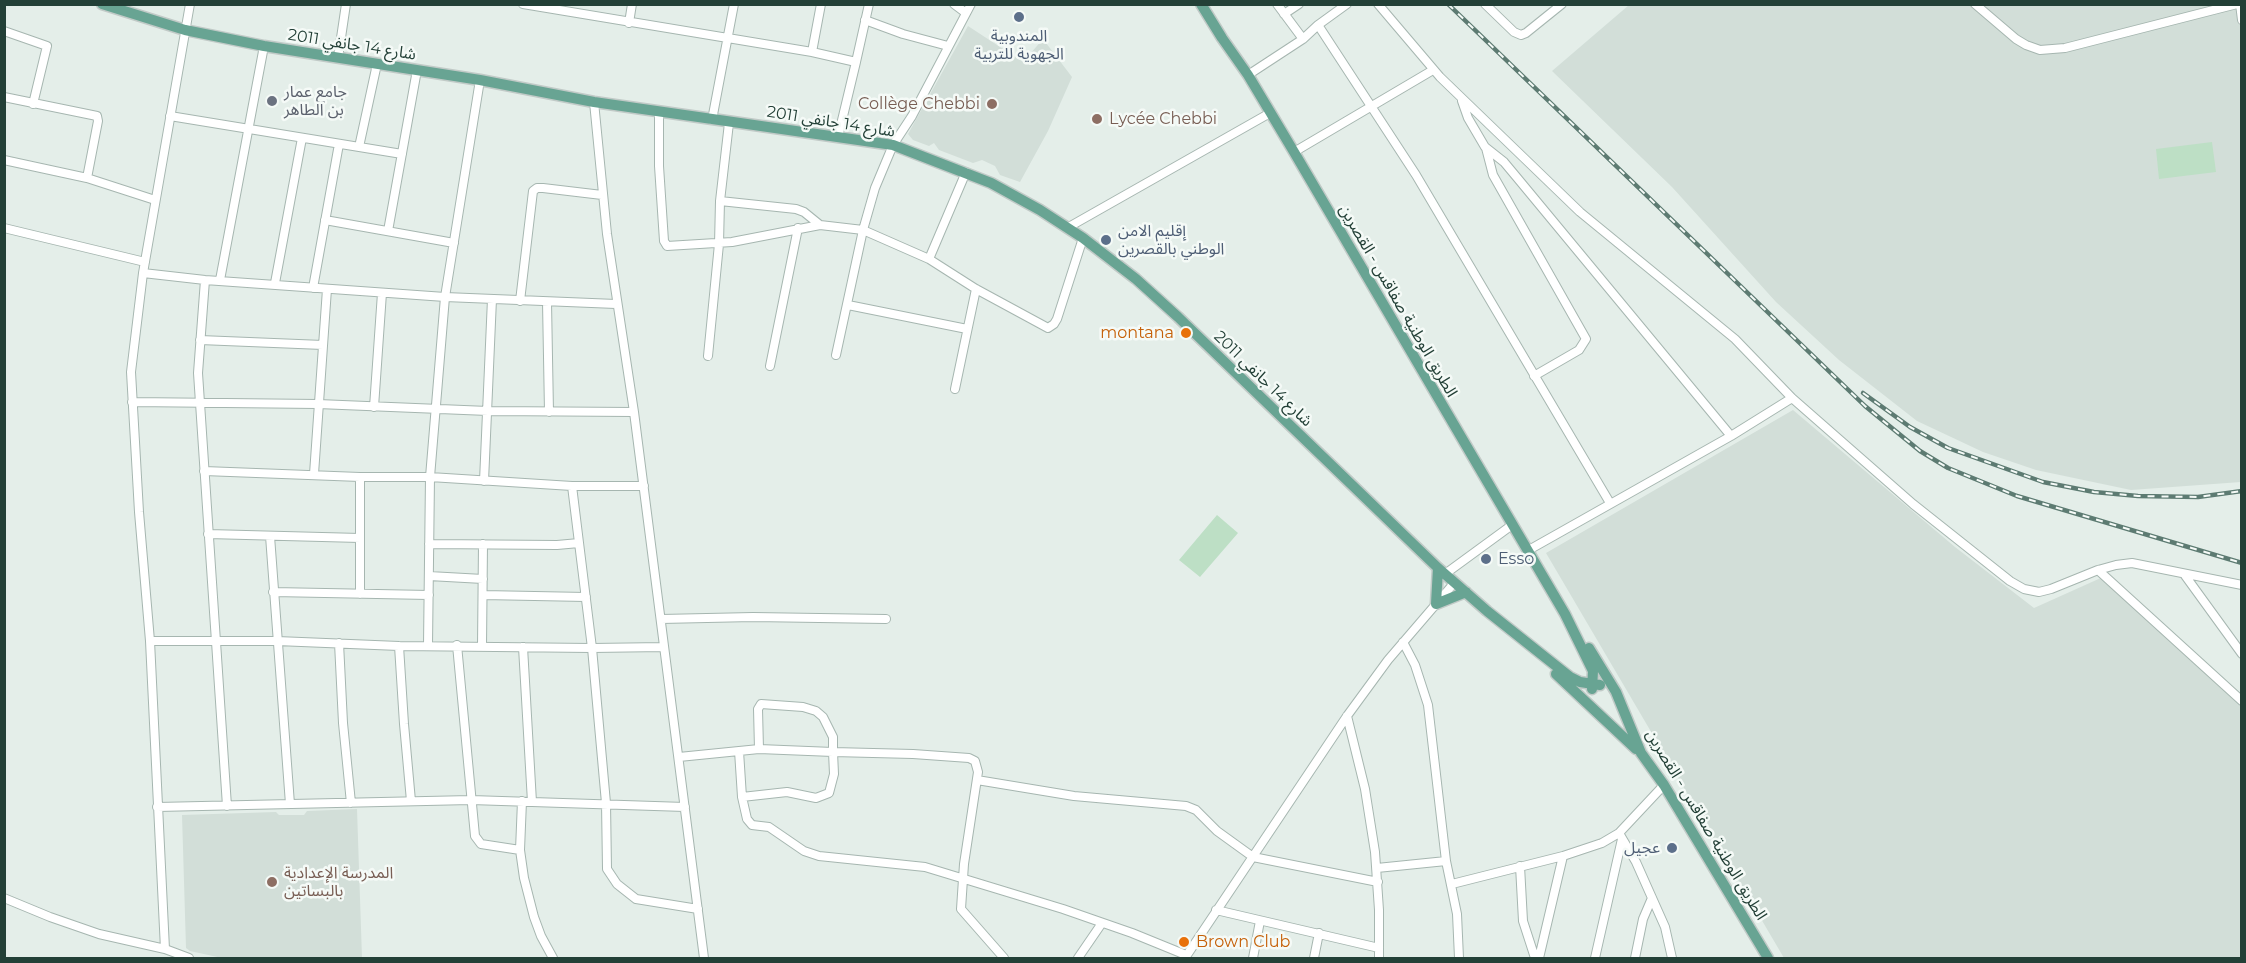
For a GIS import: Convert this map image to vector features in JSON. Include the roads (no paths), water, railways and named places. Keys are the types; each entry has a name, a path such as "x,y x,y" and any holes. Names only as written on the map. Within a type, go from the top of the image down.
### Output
{"main road":[{"name":"شارع 14 جانفي 2011","path":"102,4 185,30 264,46 480,80 594,102 893,145 966,172 1014,196 1083,238 1136,279 1442,571 1570,677 1595,687"},
{"name":"الطريق الوطنية صفاقس - القصرين","path":"1201,4 1248,75 1294,152 1565,614 1593,672 1595,687"},
{"path":"1436,604 1442,571"},
{"path":"1436,604 1466,592"},
{"name":"الطريق الوطنية صفاقس - القصرين","path":"1565,614 1577,628 1616,692 1641,753 1664,785 1768,958"},
{"name":"شارع 14 جانفي 2011","path":"1531,647 1559,677 1641,753"},
{"path":"1609,686 1616,692 1616,704 1610,711 1601,712 1594,708 1590,700 1595,687 1609,686"}],"street":[{"path":"165,950 150,642 131,372 143,273 190,4"},
{"path":"338,58 346,4"},
{"path":"523,4 812,52 856,62"},
{"path":"629,23 632,4"},
{"path":"712,120 734,4"},
{"path":"812,52 821,4"},
{"path":"838,137 869,4"},
{"path":"954,4 966,13"},
{"path":"836,355 863,230 875,188 893,145 912,116 971,4"},
{"path":"1277,4 1303,39"},
{"path":"1284,14 1299,4"},
{"path":"1248,75 1303,39 1347,4"},
{"path":"1378,4 1433,70 1580,212 1735,339 1792,398 1948,534 2024,589 2039,592 2098,570 2132,563 2241,585"},
{"path":"1485,4 1514,32 1521,35 1562,4"},
{"path":"1975,4 2021,42 2040,50 2065,48 2239,4 2241,20"},
{"path":"865,20 903,34 948,46"},
{"path":"1318,25 1422,185 1610,503"},
{"path":"4,31 47,46 33,104"},
{"path":"220,280 264,46"},
{"path":"359,147 377,64"},
{"path":"388,231 417,70"},
{"path":"1294,152 1433,70"},
{"path":"428,645 430,477 445,297 480,80"},
{"path":"4,98 97,116 87,178"},
{"path":"1461,98 1468,118 1485,147 1493,175 1586,339 1580,350 1534,376"},
{"path":"594,102 602,195 616,304 644,486 704,958"},
{"path":"659,112 659,165 665,244 671,246 719,244 820,225 863,230 929,259 976,289 1046,327 1052,326 1057,319 1083,238"},
{"path":"1067,228 1270,113"},
{"path":"170,116 402,154"},
{"path":"708,356 719,244 720,201 729,123"},
{"path":"275,283 302,138"},
{"path":"313,288 339,144"},
{"path":"1485,147 1511,171 1731,436"},
{"path":"4,160 87,178 155,200"},
{"path":"929,259 966,172"},
{"path":"520,301 533,191 543,188 602,195"},
{"path":"720,201 796,209 810,216 820,225"},
{"path":"325,220 454,243"},
{"path":"4,228 145,262"},
{"path":"770,366 798,228"},
{"path":"143,273 205,280 275,283 313,288 445,297 616,304"},
{"path":"205,280 198,366 208,534 218,641 227,806"},
{"path":"314,474 327,289"},
{"path":"955,389 976,289"},
{"path":"374,407 382,292"},
{"path":"484,481 489,411 492,299"},
{"path":"547,302 549,412"},
{"path":"848,305 967,329"},
{"path":"200,340 322,345"},
{"path":"1527,551 1731,436 1792,398"},
{"path":"132,402 318,405 436,410 634,412"},
{"path":"204,471 360,477 430,477 572,486 644,486"},
{"path":"360,477 360,594"},
{"path":"572,486 592,648 606,803 608,869 617,884 636,899 698,909"},
{"path":"1442,571 1512,525"},
{"path":"208,534 360,538"},
{"path":"270,536 290,804"},
{"path":"429,544 579,543"},
{"path":"482,646 483,544"},
{"path":"2098,570 2241,701"},
{"path":"2184,574 2241,654"},
{"path":"429,576 483,579"},
{"path":"739,751 742,797 747,819 752,825 769,827 804,851 819,856 925,867 1102,923 1185,957 1347,716 1403,642 1455,582"},
{"path":"273,592 429,595"},
{"path":"483,595 586,597"},
{"path":"661,619 753,617 886,619"},
{"path":"150,642 277,641 399,646 592,648 664,646"},
{"path":"1403,642 1415,665 1428,705 1446,861 1457,914 1459,958"},
{"path":"339,643 343,723 351,803"},
{"path":"458,645 475,836 481,844 520,850"},
{"path":"399,646 411,801"},
{"path":"523,646 532,802"},
{"path":"742,797 787,792 816,798 829,793 834,774 833,737 823,717 816,711 803,707 761,704 758,709 759,749"},
{"path":"1347,716 1365,789 1377,868 1379,958"},
{"path":"679,757 759,749 969,758 977,765 963,880 962,911 1004,958"},
{"path":"976,780 1074,796 1186,806 1196,810 1217,831 1253,857 1378,882"},
{"path":"1595,958 1621,836 1664,785"},
{"path":"157,807 471,800 685,807"},
{"path":"522,801 520,850 524,878 541,936 554,958"},
{"path":"1452,884 1563,856 1621,836"},
{"path":"1621,836 1636,862 1665,927 1672,958"},
{"path":"1537,958 1563,856"},
{"path":"1377,868 1446,861"},
{"path":"1520,866 1523,921 1537,958"},
{"path":"4,898 99,934 189,958"},
{"path":"1635,958 1643,919 1652,898"},
{"path":"1216,910 1378,948"},
{"path":"1253,958 1260,921"},
{"path":"1078,958 1102,923"},
{"path":"1314,958 1319,933"}],"railway":[{"path":"1448,4 1865,406 1920,451 1948,468 2017,496 2242,563"},
{"path":"1863,393 1910,427 1948,448 2043,482 2094,492 2138,496 2198,497 2242,491"}],"place":[{"name":"المندوبية الجهوية للتربية","path":"1019,17"},
{"name":"جامع عمار بن الطاهر","path":"272,101"},
{"name":"Collège Chebbi","path":"992,104"},
{"name":"Lycée Chebbi","path":"1097,119"},
{"name":"إقليم الامن الوطني بالقصرين","path":"1106,240"},
{"name":"montana","path":"1186,333"},
{"name":"Esso","path":"1486,559"},
{"name":"عجيل","path":"1672,848"},
{"name":"المدرسة الإعدادية بالبساتين","path":"272,882"},
{"name":"Brown Club","path":"1184,942"}]}
